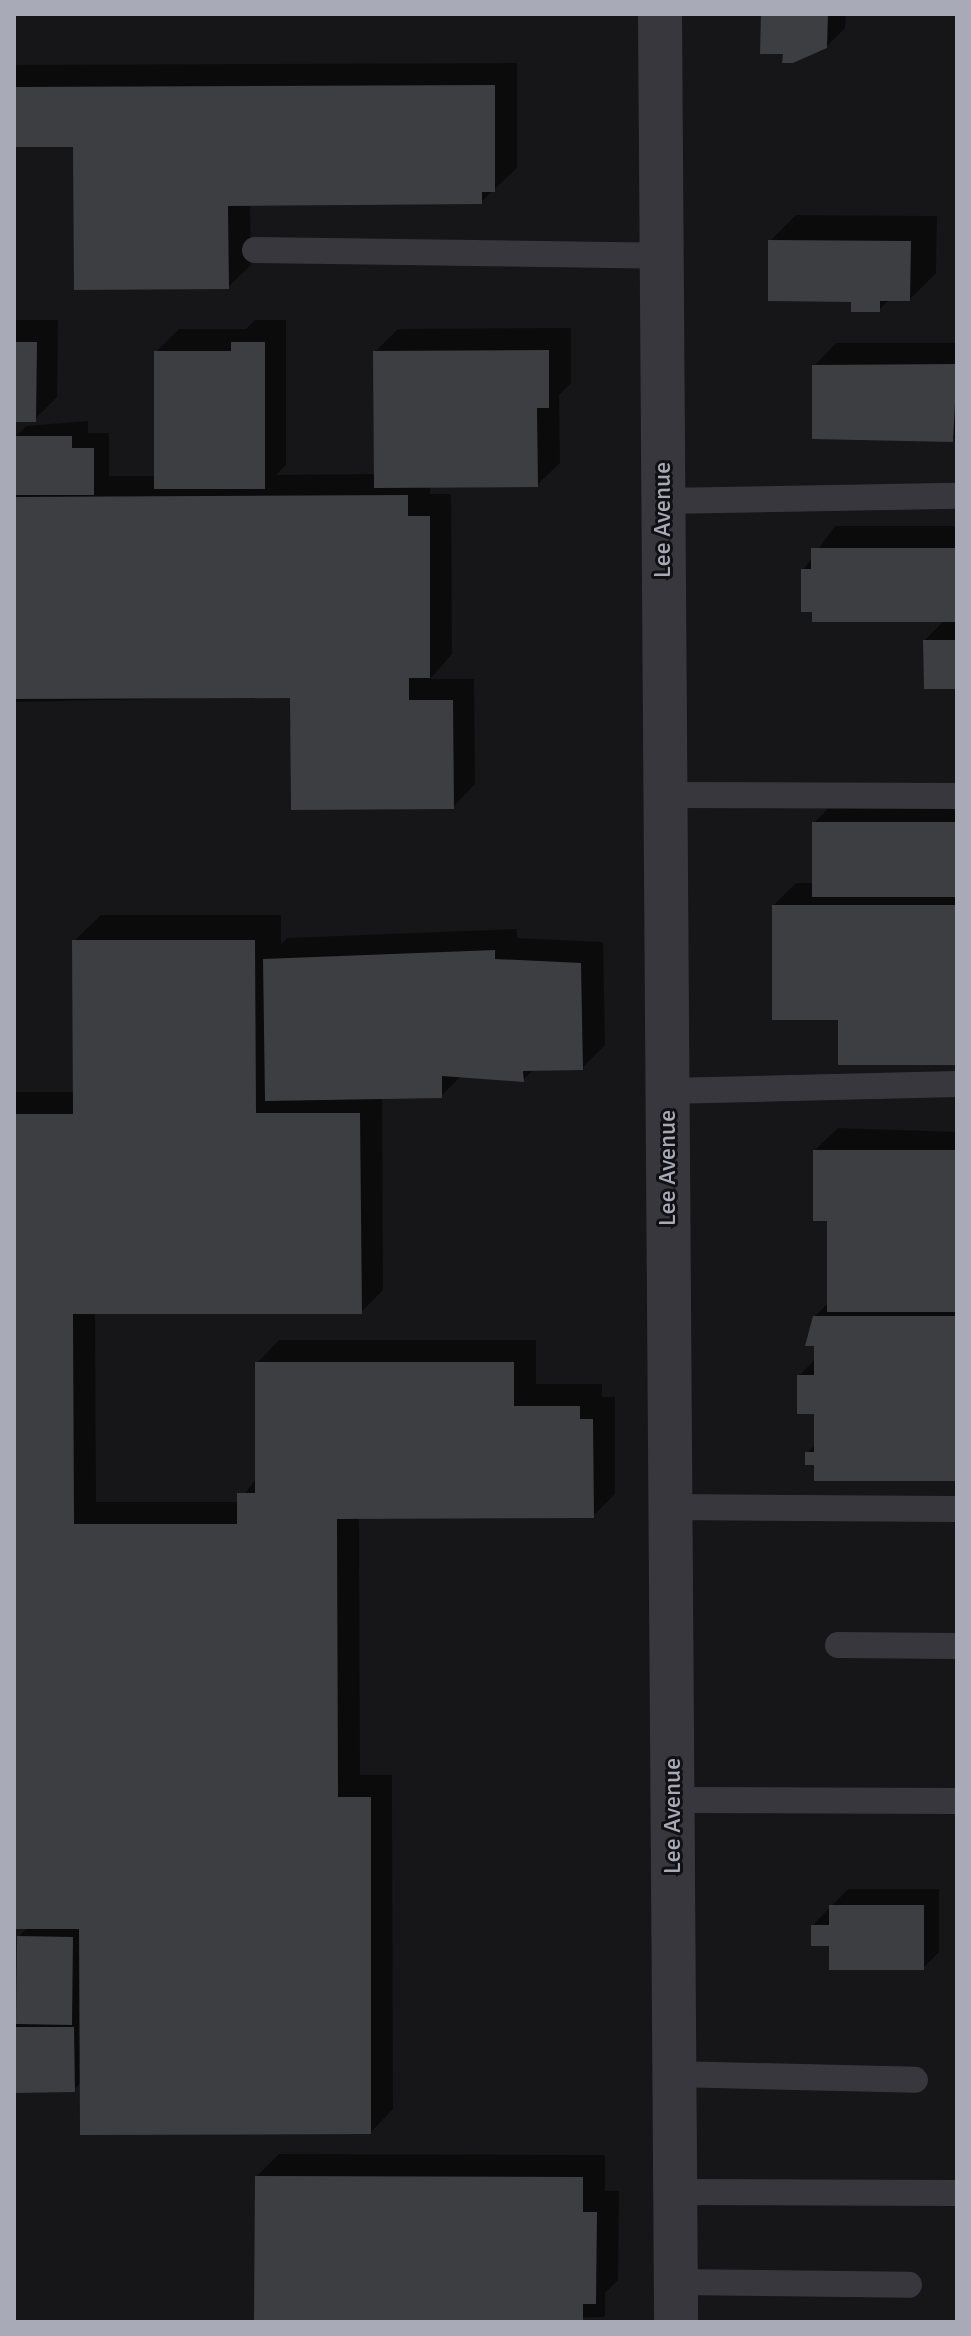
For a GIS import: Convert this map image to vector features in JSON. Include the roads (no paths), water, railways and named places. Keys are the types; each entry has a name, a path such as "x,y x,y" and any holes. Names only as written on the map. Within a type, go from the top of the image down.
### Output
{"street":[{"name":"Lee Avenue","path":"660,14 676,2302"}],"lane":[{"path":"255,250 662,256"},
{"path":"663,501 957,496"},
{"path":"665,795 957,796"},
{"path":"667,1091 957,1084"},
{"path":"671,1507 957,1509"},
{"path":"838,1645 957,1646"},
{"path":"672,1800 957,1801"},
{"path":"675,2074 915,2080"},
{"path":"675,2192 957,2193"},
{"path":"676,2302 909,2285"}]}
